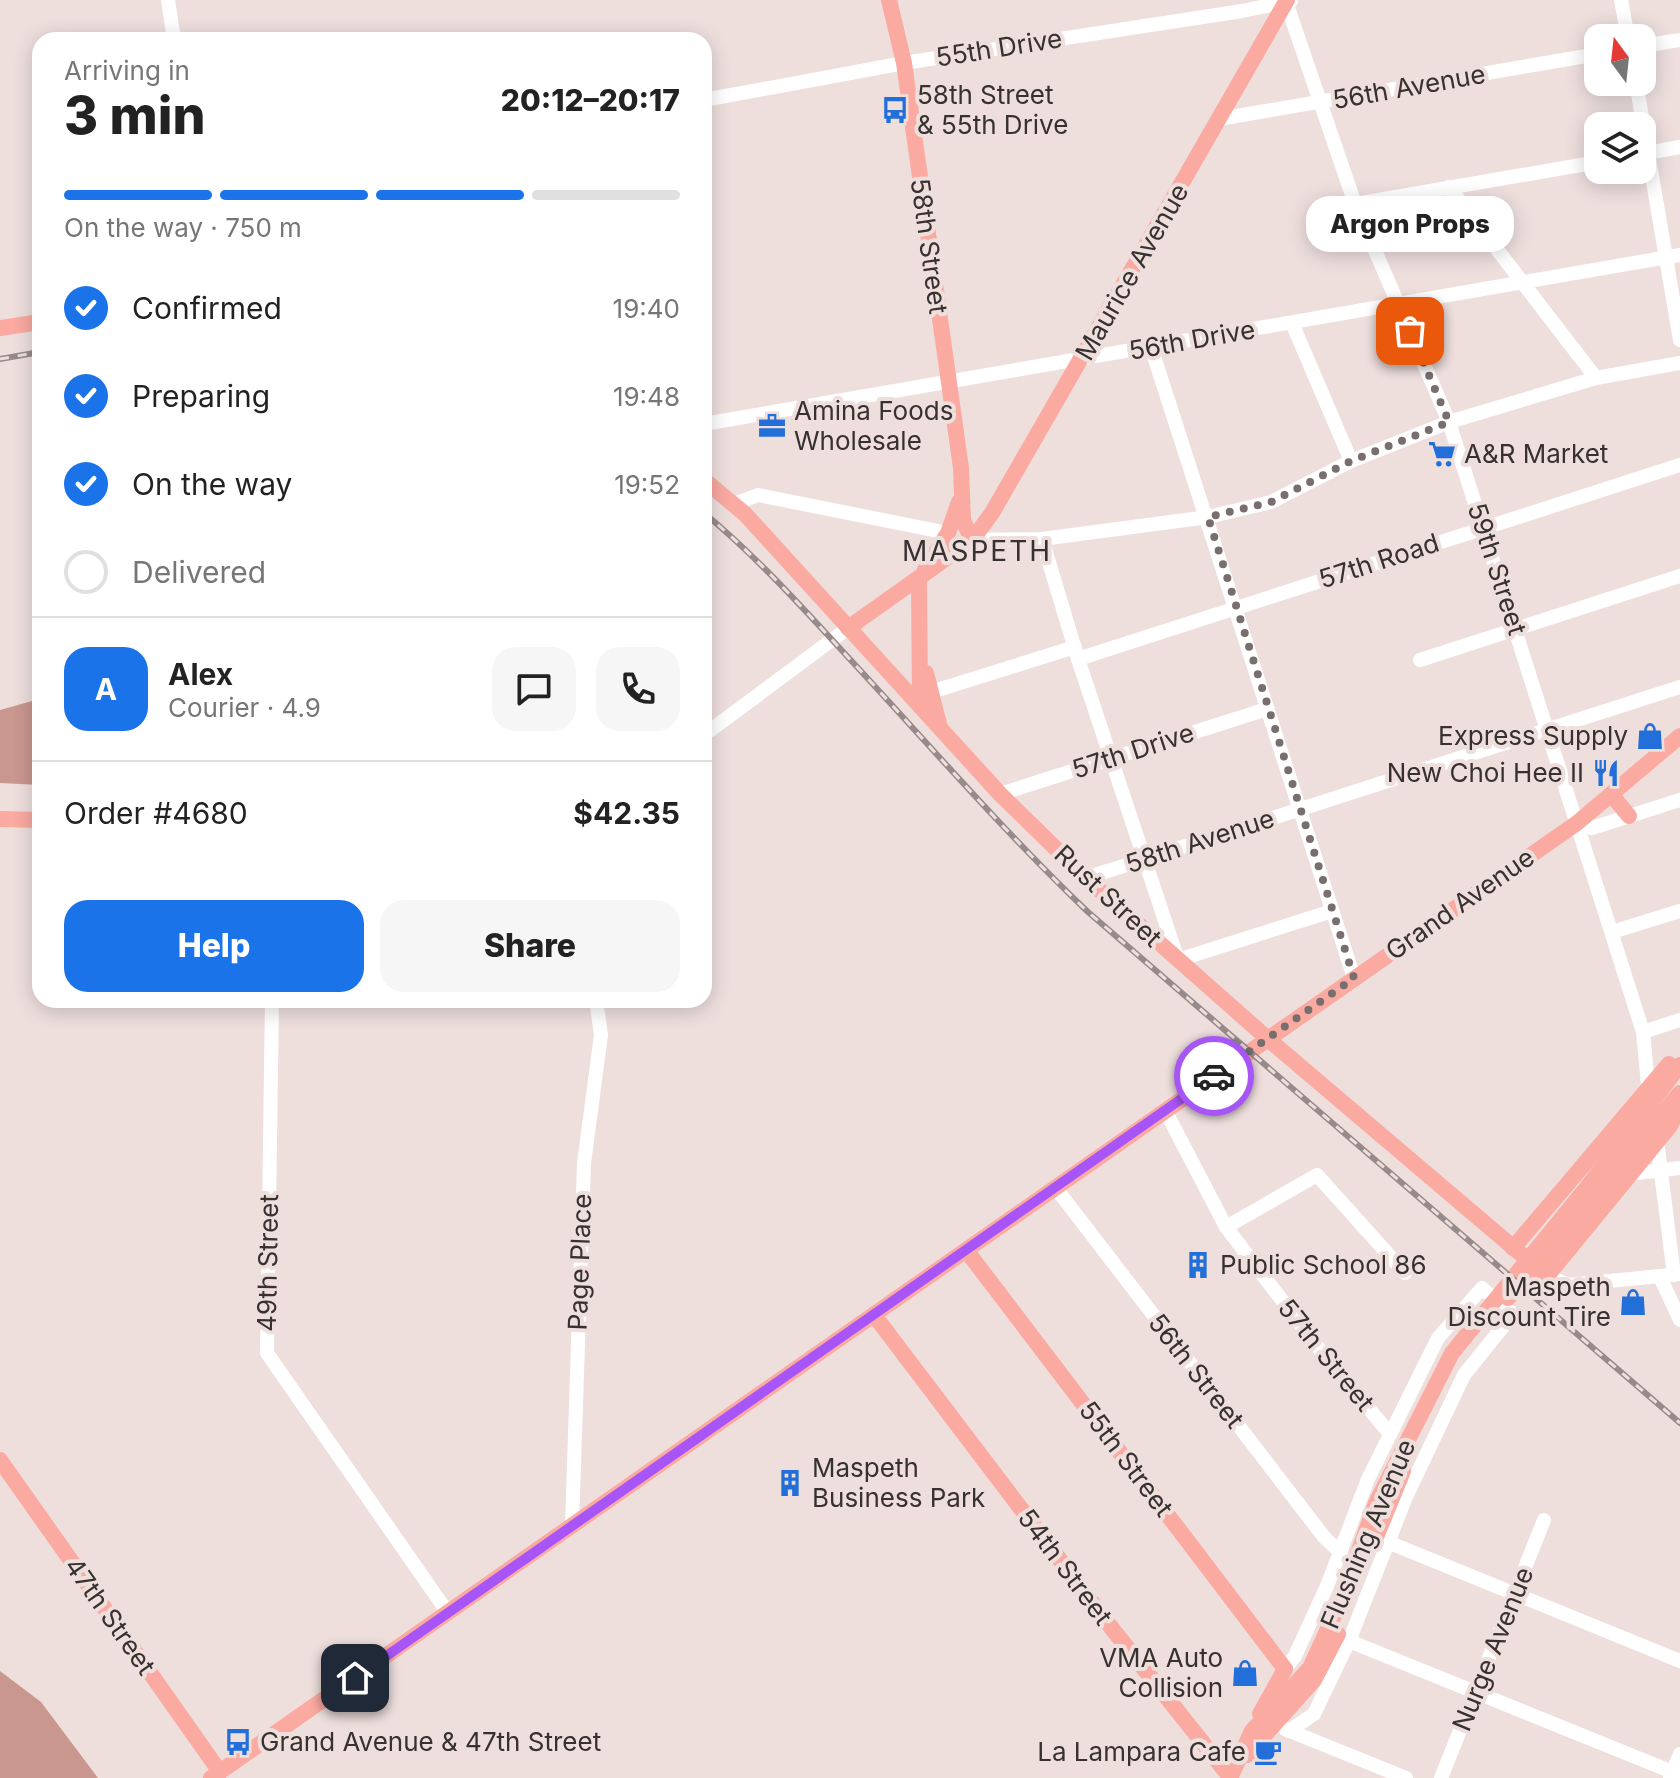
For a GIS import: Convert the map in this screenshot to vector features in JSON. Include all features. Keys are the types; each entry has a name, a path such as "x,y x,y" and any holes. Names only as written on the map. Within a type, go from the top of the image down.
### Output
{"main road":[{"name":"58th Street","path":"889,0 904,63 961,468 963,520 972,540"},
{"name":"Maurice Avenue","path":"848,628 972,540 992,513 1290,1"},
{"path":"0,328 32,323"},
{"name":"Rust Street","path":"712,486 734,504 1000,794 1086,878 1268,1039 1544,1273"},
{"name":"58th Street","path":"919,578 948,533 962,493"},
{"path":"919,578 920,706"},
{"path":"921,652 940,727"},
{"name":"Grand Avenue","path":"216,1775 1577,823 1680,736"},
{"path":"1611,794 1629,816"},
{"path":"0,819 32,820"},
{"path":"1515,1250 1665,1067 1680,1056"},
{"name":"Flushing Avenue","path":"1233,1774 1252,1731 1310,1668 1343,1596 1376,1503 1452,1353 1588,1186 1680,1065"},
{"name":"Flushing Avenue","path":"1233,1774 1281,1728 1328,1655 1396,1488 1459,1361 1680,1093"},
{"path":"1544,1273 1670,1126 1680,1105"},
{"name":"55th Street","path":"966,1250 1285,1669"},
{"name":"54th Street","path":"874,1315 1110,1626 1233,1774"},
{"name":"47th Street","path":"0,1460 216,1775"},
{"path":"1252,1731 1285,1669"}],"street":[{"path":"168,0 173,32"},
{"path":"1621,0 1625,24"},
{"name":"55th Drive","path":"712,99 904,63 1290,1"},
{"name":"59th Street","path":"1290,1 1355,204 1449,422 1484,527 1643,1032 1650,1105"},
{"path":"1656,44 1680,40"},
{"name":"56th Avenue","path":"1219,119 1584,56"},
{"path":"1656,152 1680,147"},
{"path":"1355,204 1584,164"},
{"path":"1653,184 1673,256 1680,340"},
{"path":"1449,187 1596,378"},
{"name":"56th Drive","path":"712,423 1673,256"},
{"path":"1292,323 1351,461"},
{"path":"1151,347 1354,978"},
{"path":"972,540 1042,539 1208,517 1271,502 1351,461 1449,422 1596,378 1680,363"},
{"name":"57th Road","path":"931,692 1235,608 1680,465"},
{"path":"734,504 758,495 948,533"},
{"path":"1042,539 1178,960 1332,911"},
{"path":"1420,660 1680,576"},
{"path":"712,729 848,628"},
{"name":"58th Avenue","path":"1086,878 1680,687"},
{"name":"57th Drive","path":"1000,794 1267,709"},
{"path":"1577,823 1592,828 1680,800"},
{"path":"1612,932 1680,911"},
{"name":"49th Street","path":"272,1008 267,1353 448,1613"},
{"name":"Page Place","path":"572,1525 584,1163 601,1035 597,1008"},
{"path":"1643,1032 1680,1020"},
{"name":"57th Street","path":"1165,1110 1226,1227 1320,1350 1390,1434"},
{"path":"1657,1141 1671,1275 1680,1320"},
{"path":"1629,1174 1680,1168"},
{"path":"1226,1227 1317,1175 1405,1273"},
{"name":"56th Street","path":"1055,1187 1324,1537 1341,1553"},
{"path":"1544,1273 1569,1285 1671,1275"},
{"name":"Flushing Avenue","path":"1281,1728 1314,1714 1390,1543 1403,1496 1464,1375 1513,1314 1482,1288 1438,1338 1390,1434 1305,1635 1285,1669"},
{"path":"1370,1480 1403,1496"},
{"name":"Nurge Avenue","path":"1441,1778 1544,1520"},
{"path":"1390,1543 1680,1661"},
{"path":"1349,1641 1674,1775 1680,1754"},
{"path":"1281,1728 1406,1778"}],"shaded area":[{"path":"32,701 32,785 0,783 0,710"},
{"path":"0,1671 41,1702 98,1778 0,1778"}],"railway":[{"path":"0,359 32,353"},
{"path":"712,520 778,582 995,818 1088,912 1680,1423"}],"way so far":[{"path":"1214,1076 1354,978 1208,517 1271,502 1351,461 1449,422 1410,331"}],"place":[{"name":"58th Street & 55th Drive","path":"895,110"},
{"name":"Argon Props","path":"1410,331"},
{"name":"Amina Foods Wholesale","path":"772,426"},
{"name":"A&R Market","path":"1442,454"},
{"name":"Express Supply","path":"1650,736"},
{"name":"New Choi Hee II","path":"1606,773"},
{"name":"Public School 86","path":"1198,1265"},
{"name":"Maspeth Discount Tire","path":"1633,1302"},
{"name":"Maspeth Business Park","path":"790,1483"},
{"name":"VMA Auto Collision","path":"1245,1673"},
{"name":"Grand Avenue & 47th Street","path":"238,1742"},
{"name":"La Lampara Cafe","path":"1268,1752"}],"district":[{"name":"MASPETH","path":"977,551"}],"route":[{"path":"355,1678 1214,1076"}]}
